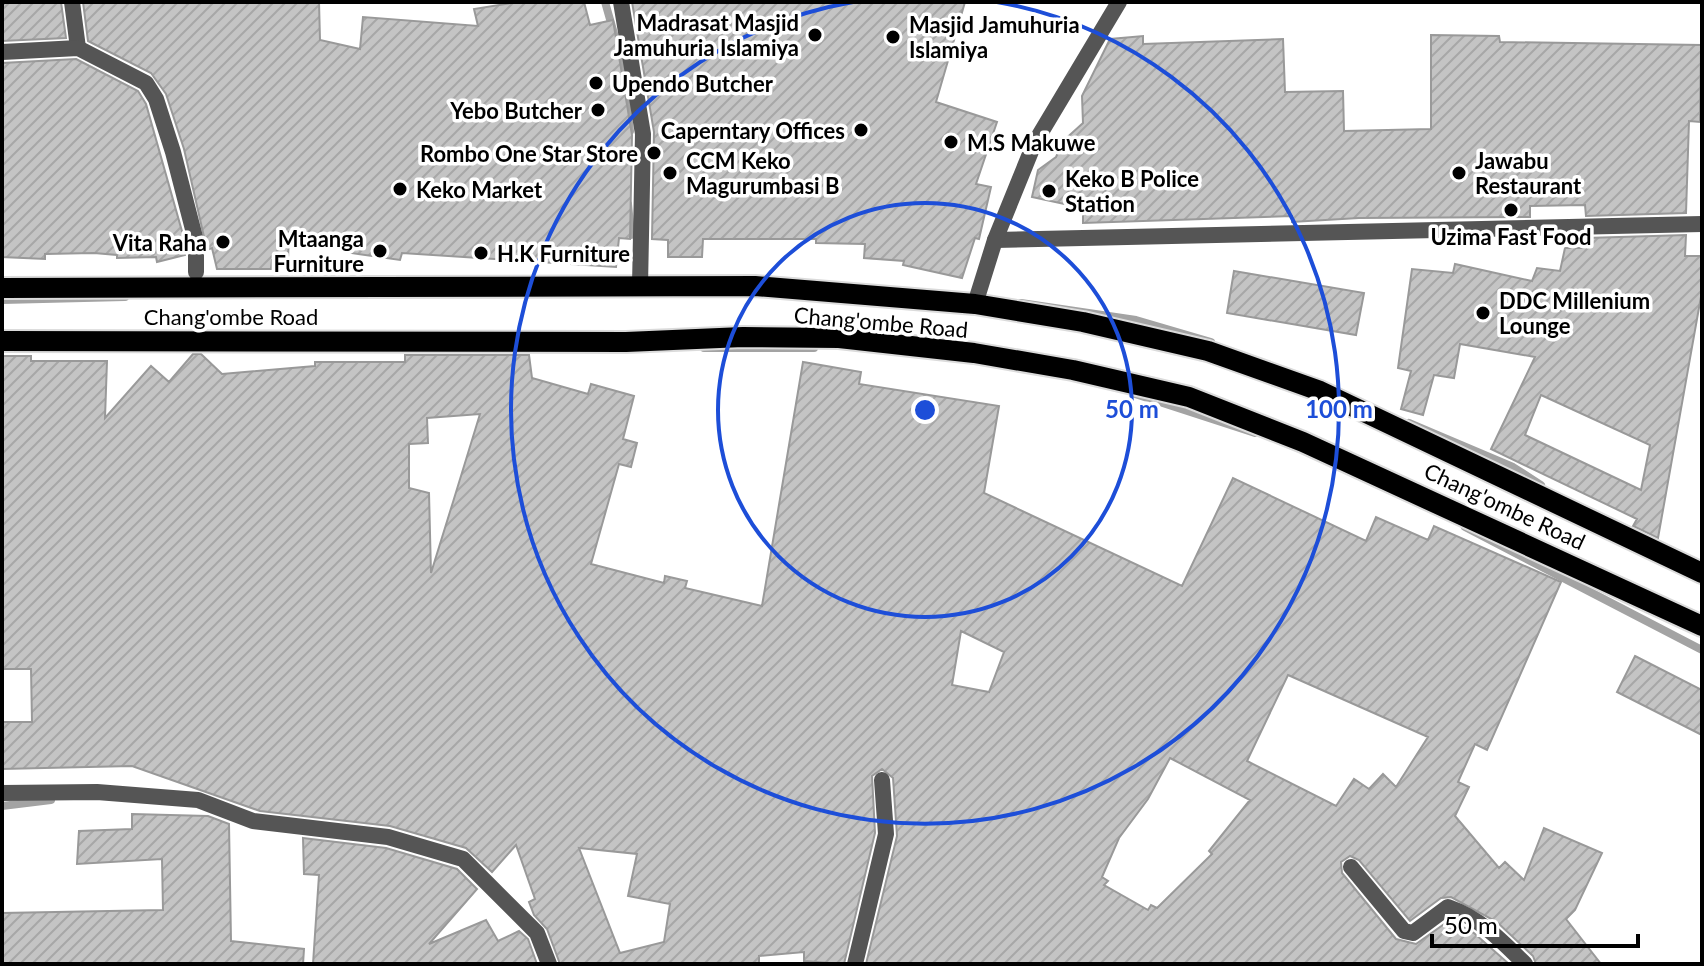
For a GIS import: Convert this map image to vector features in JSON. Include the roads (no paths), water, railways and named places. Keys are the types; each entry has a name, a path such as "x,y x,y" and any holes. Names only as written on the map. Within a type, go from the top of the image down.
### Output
{"main road":[{"name":"Chang'ombe Road","path":"2,288 799,288 975,304 1083,322 1208,351 1320,391 1702,573"},
{"name":"Chang'ombe Road","path":"2,341 626,342 743,337 839,338 1016,360 1189,397 1303,442 1452,507 1702,626"}],"street":[{"path":"72,2 78,48"},
{"path":"621,2 643,134 640,286"},
{"path":"975,304 995,240 1051,109 1119,2"},
{"path":"2,52 78,48 146,83 173,152 196,241 196,272"},
{"path":"995,240 1702,224"},
{"path":"855,964 886,834 882,780"},
{"path":"2,793 97,792 198,800 253,821 388,837 463,859 537,933 549,964"},
{"path":"1351,867 1404,931 1413,933 1448,907 1466,913 1497,936 1525,964"}],"waterway":[{"path":"605,2 621,58 630,131"},
{"path":"628,204 631,235"},
{"path":"2,300 125,297"},
{"path":"1021,303 1136,320 1211,342"},
{"path":"704,348 814,348"},
{"path":"1135,394 1255,433"},
{"path":"1409,423 1513,467 1541,485"},
{"path":"1465,527 1702,650"},
{"path":"2,806 51,800"}],"place":[{"name":"Madrasat Masjid Jamuhuria Islamiya","path":"815,35"},
{"name":"Masjid Jamuhuria Islamiya","path":"893,37"},
{"name":"Upendo Butcher","path":"596,83"},
{"name":"Yebo Butcher","path":"598,110"},
{"name":"Caperntary Offices","path":"861,130"},
{"name":"M.S Makuwe","path":"951,142"},
{"name":"Rombo One Star Store","path":"654,153"},
{"name":"CCM Keko Magurumbasi B","path":"670,173"},
{"name":"Jawabu Restaurant","path":"1459,173"},
{"name":"Keko Market","path":"400,189"},
{"name":"Keko B Police Station","path":"1049,191"},
{"name":"Uzima Fast Food","path":"1511,210"},
{"name":"Vita Raha","path":"223,242"},
{"name":"Mtaanga Furniture","path":"380,251"},
{"name":"H.K Furniture","path":"481,253"},
{"name":"DDC Millenium Lounge","path":"1483,313"}]}
